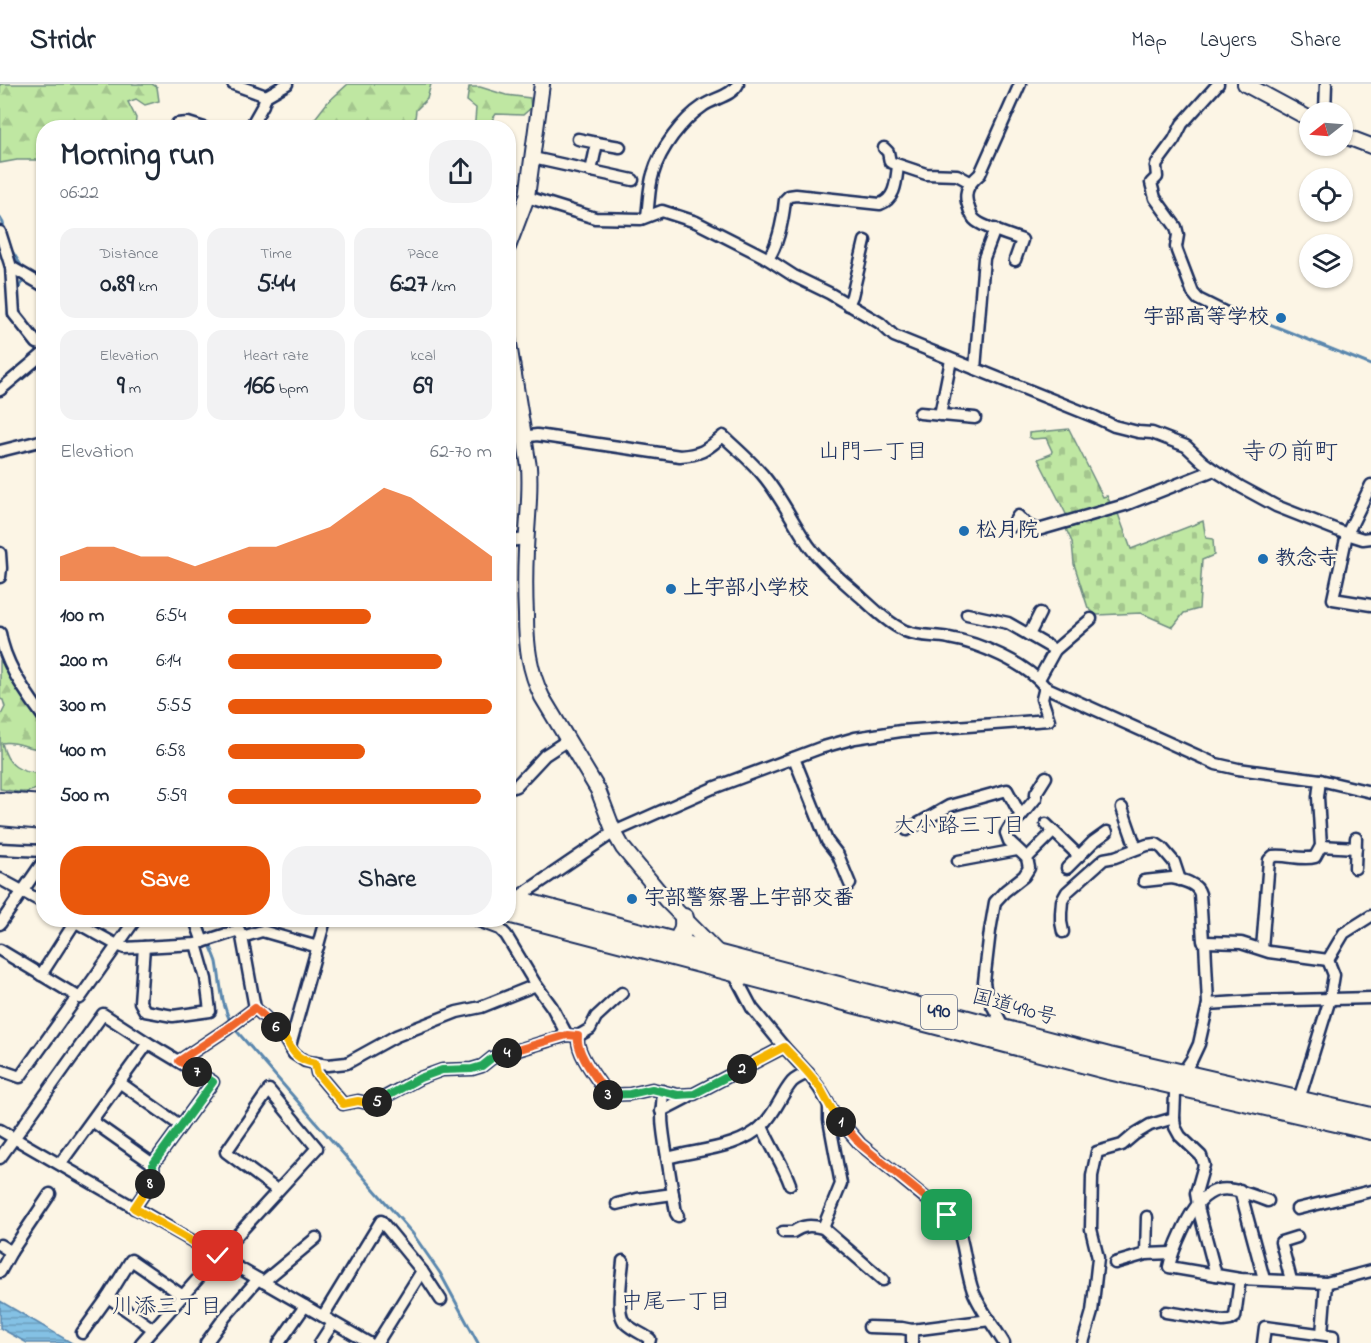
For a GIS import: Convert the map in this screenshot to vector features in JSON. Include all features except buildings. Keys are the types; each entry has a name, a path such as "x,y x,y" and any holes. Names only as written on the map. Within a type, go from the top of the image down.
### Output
{"highway":[{"path":"0,802 36,804"},
{"path":"0,816 36,819"},
{"name":"国道490号","path":"516,905 675,942 996,1034"},
{"name":"国道490号","path":"516,906 733,972 1298,1107 1371,1130"},
{"path":"675,942 682,934 684,918"},
{"name":"国道490号","path":"1298,1107 1371,1117"}],"street":[{"path":"233,84 266,96"},
{"path":"254,120 266,96 287,84"},
{"path":"516,212 527,197 542,84"},
{"path":"647,216 653,174 665,148 686,120 704,105 727,94 738,84"},
{"path":"1016,260 1022,240 975,221 970,213 966,197 970,182 981,174 1020,84"},
{"path":"1218,84 1180,127 1174,140 1157,163 1157,177 1153,181 1155,198 1176,227 1178,235 1176,247 1192,293 1198,299 1232,316"},
{"path":"1245,84 1299,113"},
{"path":"1325,102 1326,84"},
{"path":"578,139 620,147"},
{"path":"1353,139 1371,146"},
{"path":"591,171 597,143"},
{"path":"884,148 888,152 890,162 898,166 926,174 957,175 970,182"},
{"path":"533,158 633,180"},
{"path":"768,259 776,243 785,200 789,196 880,204 886,202 894,192 898,166"},
{"path":"527,197 595,218 641,219 662,211 696,222 829,293 880,323 894,336 1114,426 1152,433 1186,446 1214,470 1276,506 1347,534 1363,539 1371,538"},
{"path":"975,369 984,258 995,229"},
{"path":"0,231 11,267 14,314 36,342"},
{"path":"848,305 865,241"},
{"path":"11,267 36,281"},
{"path":"0,390 36,360"},
{"path":"940,415 951,360"},
{"path":"516,385 530,482 526,635 531,671 542,697 598,790 614,832 623,848 666,900 720,955 733,972 752,1008 808,1073 835,1115 860,1144 956,1223 974,1293 1004,1343"},
{"path":"920,413 975,418"},
{"path":"516,439 537,435 680,456 696,455 723,436 762,474 810,546 827,567 883,617 905,631 922,636 966,641 986,648 1027,670 1042,683 1216,764 1320,780 1371,792"},
{"path":"0,451 36,442"},
{"path":"1011,527 1018,516 1028,526 1038,530 1125,505 1214,470"},
{"path":"1371,485 1347,534 1333,599 1371,605"},
{"path":"516,540 527,539"},
{"path":"0,553 2,568 0,577"},
{"path":"1029,635 1040,613"},
{"path":"967,614 1008,623 1055,650"},
{"path":"516,900 614,832 713,788 820,748 855,738 890,733 1049,720 1042,699 1042,683 1055,650 1091,619"},
{"path":"0,633 14,672 36,706"},
{"path":"9,660 25,677 36,694"},
{"path":"516,786 545,755 568,740"},
{"path":"794,758 827,841 838,855 850,884"},
{"path":"996,1034 1000,1020 986,994 984,982 995,902 1024,876 1029,868 1027,858 1009,841 1006,833 1036,798 1036,793 1046,777"},
{"path":"1262,949 1269,860 1273,856 1281,855 1308,859 1316,857 1321,846 1320,780"},
{"path":"907,830 949,806 1007,790 1021,816"},
{"path":"1122,808 1136,848"},
{"path":"1027,858 1049,828 1079,856"},
{"path":"1067,868 1093,842 1107,832"},
{"path":"1093,842 1104,859"},
{"path":"1063,932 1060,922 1062,901 1067,892 1104,859 1153,843 1162,848 1174,862 1180,880"},
{"path":"1321,846 1356,843 1355,868"},
{"path":"0,849 36,851"},
{"path":"958,861 1017,850"},
{"path":"0,924 36,871"},
{"path":"1144,881 1172,878 1192,884 1199,890 1203,941 1205,942 1208,1004 1199,1044 1175,1094 1174,1118 1175,1127 1180,1136 1201,1156 1204,1166 1196,1193 1216,1275"},
{"path":"0,879 36,899"},
{"path":"1328,960 1344,933 1371,916"},
{"path":"41,975 69,927"},
{"path":"84,927 125,948 199,943 239,930 255,1008 280,1031 294,1054 304,1061 328,1065 347,1063 396,1036 457,1012 481,1007 536,985"},
{"path":"0,950 80,998 130,927"},
{"path":"144,947 140,1002 145,1011 173,1016 210,1011 196,927"},
{"path":"290,1046 323,927"},
{"path":"493,927 503,932 536,985 572,1035 587,1064 608,1095 630,1094 652,1089 678,1095 694,1094"},
{"path":"242,937 262,931 318,948"},
{"path":"1205,942 1241,943 1269,952 1328,960"},
{"path":"1298,1107 1330,999 1334,975 1328,960"},
{"path":"315,1063 317,1073 343,1104 358,1101 372,1104 420,1078 442,1070 472,1069 482,1066 492,1058 590,1029 596,1017 622,993"},
{"path":"1208,1004 1371,998"},
{"path":"0,1070 20,1077 73,1003"},
{"path":"179,1061 255,1008"},
{"path":"0,1158 102,1014 213,1082 153,1164 154,1179 134,1208"},
{"path":"60,1164 148,1043"},
{"path":"661,1111 784,1047"},
{"path":"667,1158 711,1149 748,1136 771,1116 793,1081 808,1073"},
{"path":"119,1082 181,1126"},
{"path":"147,1336 317,1148 269,1090 226,1152 278,1190"},
{"path":"663,1091 662,1126 678,1216"},
{"path":"823,1227 841,1184 828,1104"},
{"path":"1083,1343 1092,1312 1098,1258 1091,1229 1092,1176 1097,1152 1122,1145 1150,1125 1174,1118"},
{"path":"92,1121 153,1164"},
{"path":"762,1126 790,1184"},
{"path":"0,1130 369,1343"},
{"path":"1268,1201 1240,1190 1224,1189 1207,1194 1192,1210 1172,1253 1169,1266 1240,1279 1326,1283 1371,1271"},
{"path":"1240,1190 1264,1280"},
{"path":"1297,1209 1371,1191"},
{"path":"0,1272 50,1194"},
{"path":"617,1204 673,1194"},
{"path":"1146,1254 1147,1216"},
{"path":"323,1316 381,1221 422,1271 441,1300"},
{"path":"783,1232 793,1233 798,1228 810,1225 823,1227 883,1280"},
{"path":"1291,1280 1281,1242 1298,1237"},
{"path":"206,1343 225,1317 261,1281 315,1238"},
{"path":"0,1245 11,1252"},
{"path":"1115,1263 1146,1254 1172,1253"},
{"path":"82,1333 132,1260 183,1296"},
{"path":"623,1261 621,1316 625,1323 650,1340 649,1343"},
{"path":"377,1343 422,1271"},
{"path":"1166,1312 1223,1321 1230,1320 1234,1317 1240,1279"},
{"path":"1322,1334 1326,1283"},
{"path":"108,1298 157,1343"},
{"path":"279,1343 305,1306"},
{"path":"869,1327 912,1330 990,1320"},
{"path":"320,1343 333,1323"},
{"path":"1263,1343 1265,1327 1334,1336 1333,1343"},
{"path":"912,1330 912,1343"}],"green space":[{"path":"0,84 152,84 157,87 159,101 145,105 136,99 128,102 136,120 36,120 36,160 0,163"},
{"path":"348,84 431,84 427,99 416,110 415,120 314,120 327,103"},
{"path":"469,87 480,87 506,95 530,98 531,108 523,115 496,114 492,120 475,120 476,108 467,101"},
{"path":"1069,429 1103,497 1107,496 1111,505 1067,516 1038,459 1051,454 1052,451 1046,438 1033,439 1029,437 1029,433"},
{"path":"1117,511 1131,549 1203,521 1206,538 1213,539 1214,555 1202,560 1199,609 1184,613 1173,627 1141,613 1097,615 1088,608 1074,564 1072,542 1066,529"},
{"path":"0,661 13,674 36,715 36,748 2,743 11,763 21,770 36,773 36,788 27,792 0,789 0,717 5,707 3,700 0,699"}],"water":[{"path":"0,1301 72,1343 27,1343 0,1328"}],"waterway":[{"path":"1152,174 1150,166 1153,161"},
{"path":"0,218 5,233"},
{"path":"10,248 24,270"},
{"path":"16,294 24,279"},
{"path":"1220,304 1371,365"},
{"path":"9,305 8,314 11,318"},
{"path":"204,927 208,937"},
{"path":"210,944 217,962 224,1004 234,1028 413,1234 440,1273 478,1343"}],"place":[{"name":"宇部高等学校","path":"1281,318"},
{"name":"松月院","path":"964,531"},
{"name":"教念寺","path":"1263,559"},
{"name":"上宇部小学校","path":"671,589"},
{"name":"宇部警察署上宇部交番","path":"632,899"}],"district":[{"name":"山門一丁目","path":"873,453"},
{"name":"寺の前町","path":"1290,453"},
{"name":"大小路三丁目","path":"959,827"},
{"name":"中尾一丁目","path":"676,1303"},
{"name":"川添三丁目","path":"167,1308"}],"route":[{"path":"218,1256 134,1208 154,1179 153,1164 213,1082 179,1061 255,1008 280,1031 294,1054 304,1061 315,1063 317,1073 343,1104 358,1101 372,1104 420,1078 442,1070 472,1069 482,1066 492,1058 567,1035 578,1036 577,1043 587,1064 608,1095 630,1094 652,1089 678,1095 694,1094 784,1047 808,1073 835,1115 860,1144 947,1215"}]}
